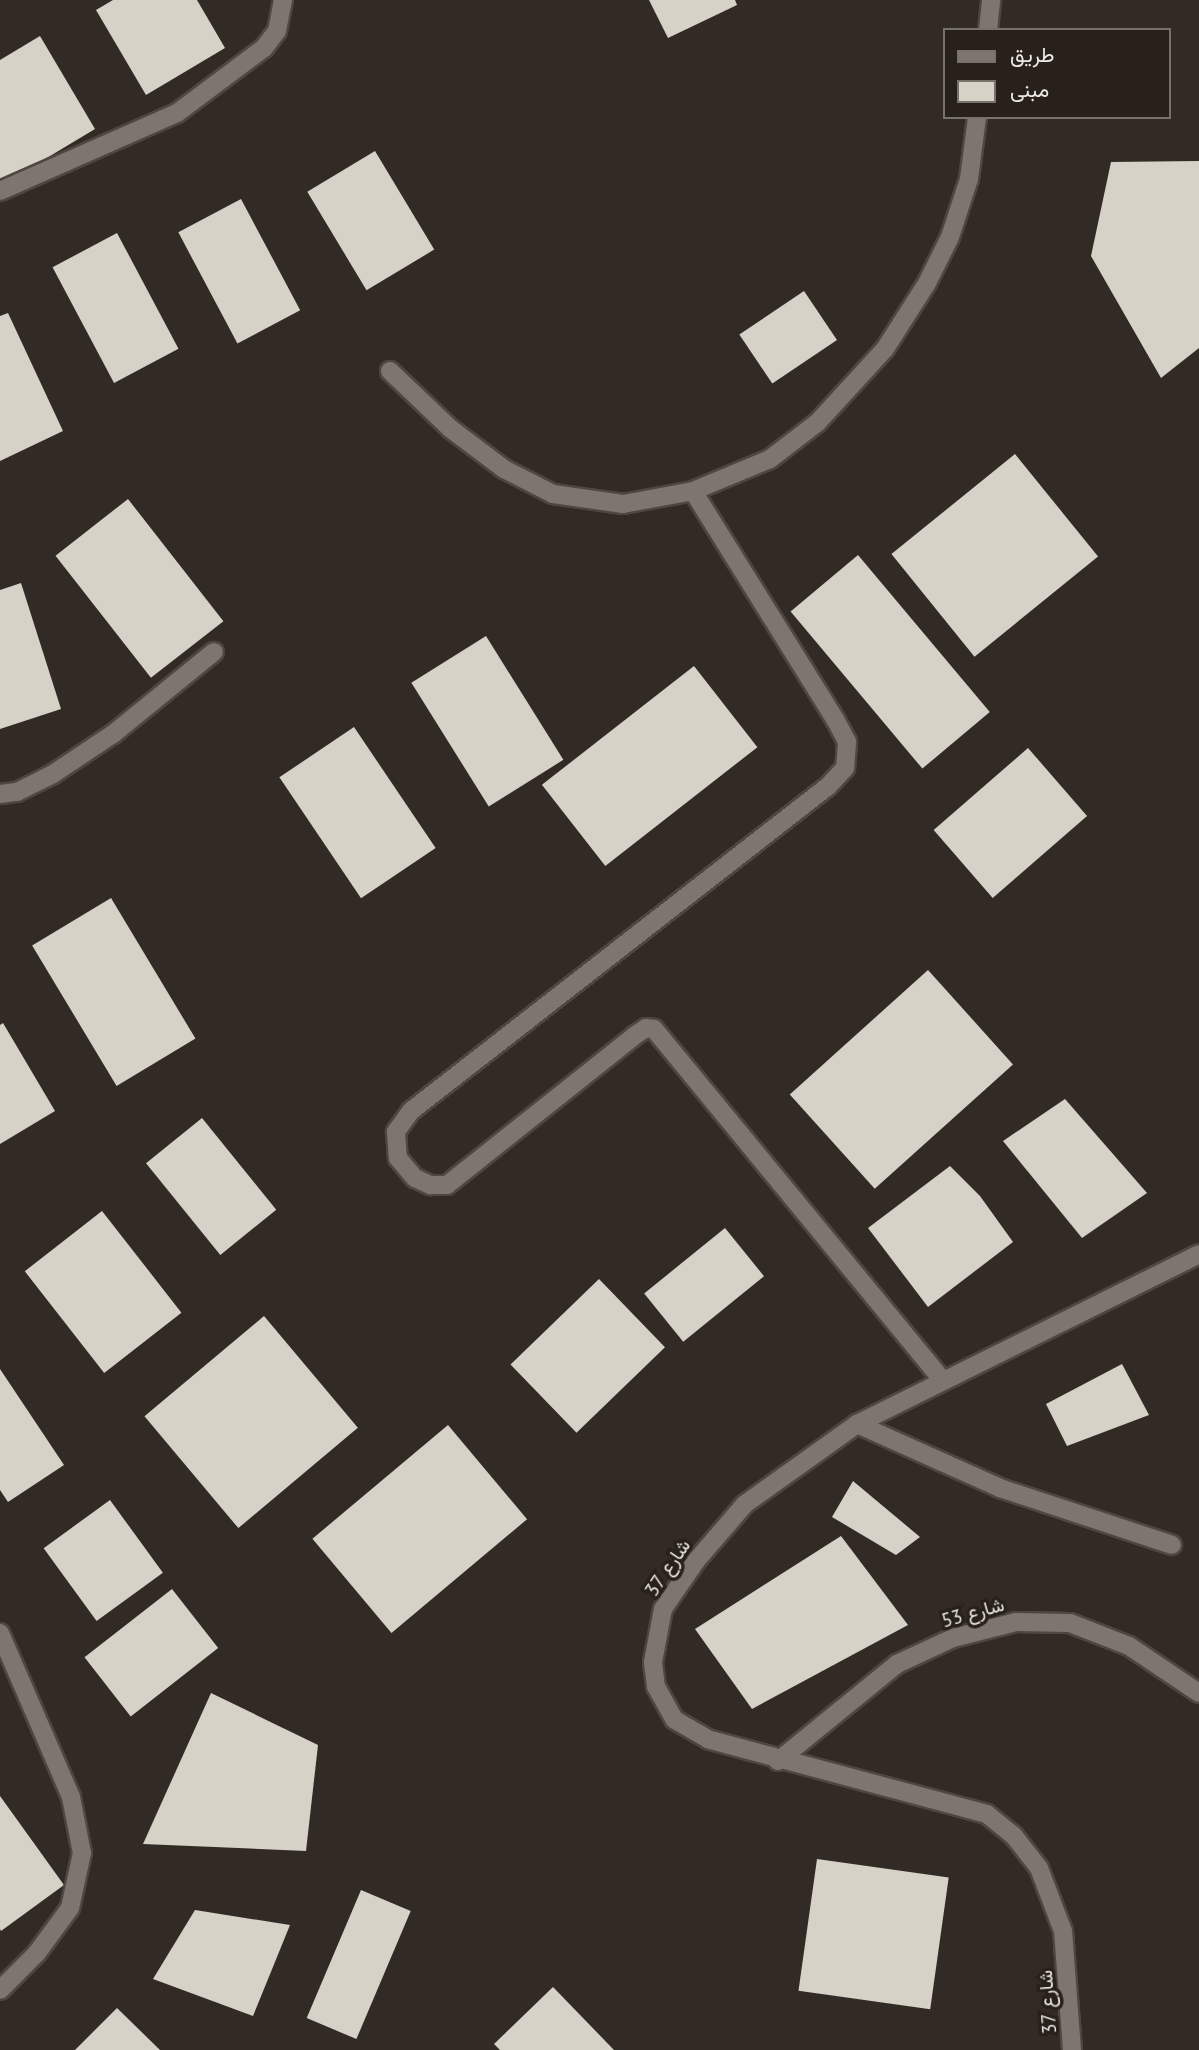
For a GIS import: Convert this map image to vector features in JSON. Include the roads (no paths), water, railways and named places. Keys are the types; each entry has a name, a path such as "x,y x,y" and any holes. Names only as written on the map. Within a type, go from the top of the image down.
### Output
{"street":[{"path":"0,191 177,113 264,48 277,31 283,0"},
{"path":"988,28 991,0"},
{"path":"390,371 450,429 504,469 553,494 623,504 693,491 770,459 818,422 885,349 927,284 950,237 969,179 977,119"},
{"path":"693,491 841,731 847,742 845,768 827,787 411,1111 396,1132 398,1158 415,1178 430,1185 447,1185 634,1036 646,1028 654,1029 942,1380"},
{"path":"0,794 17,792 53,774 113,734 214,652"},
{"name":"شارع 37","path":"1072,2050 1063,1930 1039,1868 1014,1836 987,1814 778,1760 708,1739 674,1719 656,1687 653,1662 663,1609 696,1561 745,1504 857,1424 1199,1254"},
{"path":"857,1424 1000,1488 1172,1545"},
{"name":"شارع 53","path":"778,1760 897,1664 953,1638 1016,1622 1070,1623 1129,1646 1199,1693"},
{"path":"0,1633 71,1797 82,1853 70,1908 37,1953 0,1990"}]}
